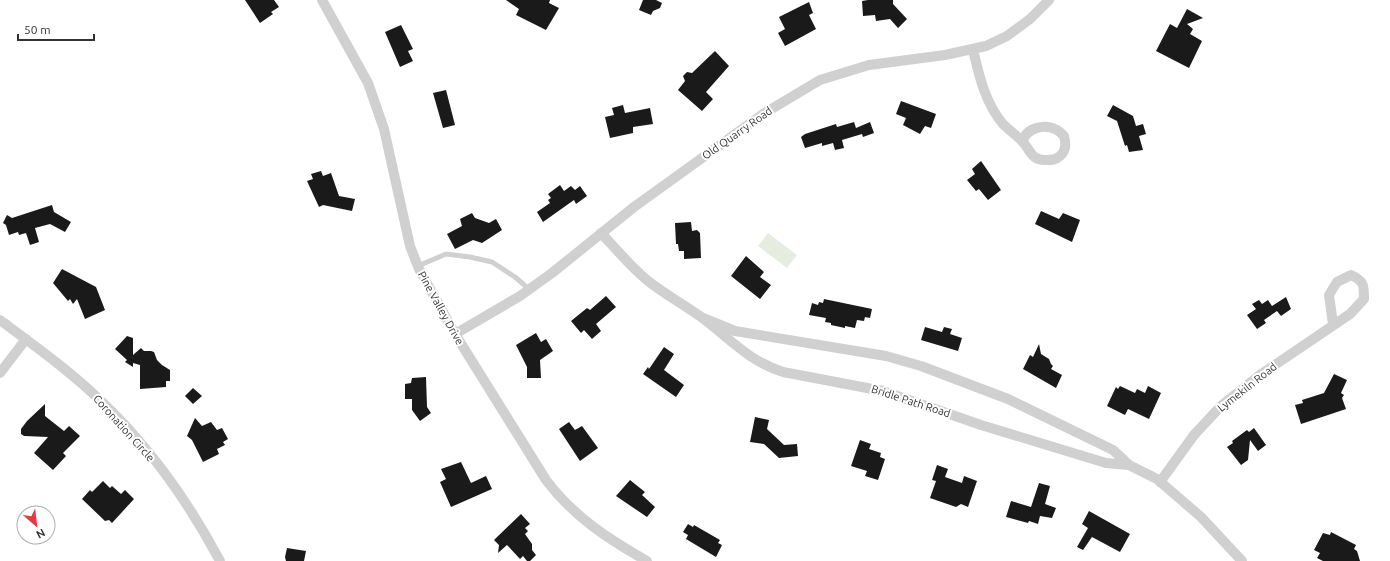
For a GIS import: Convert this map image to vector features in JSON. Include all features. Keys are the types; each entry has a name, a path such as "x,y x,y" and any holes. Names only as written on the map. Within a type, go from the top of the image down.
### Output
{"street":[{"name":"Pine Valley Drive","path":"322,0 368,83 384,129 410,246 418,266 455,334 546,480 560,499 589,525 647,561"},
{"name":"Old Quarry Road","path":"455,334 529,289 552,273 634,206 763,114 820,80 869,65 945,55 974,50 986,46 1007,36 1030,19 1049,0"},
{"path":"974,50 980,76 990,105 1003,124 1023,142"},
{"name":"Bridle Path Road","path":"601,233 626,261 648,281 703,318 743,352 769,367 783,372 883,390 981,424 1106,463 1129,465"},
{"name":"Lymekiln Road","path":"1160,482 1194,435 1221,406 1260,376 1333,324 1350,314 1364,299 1364,287 1360,280 1351,275 1337,282 1329,295 1333,324"},
{"name":"Bridle Path Road","path":"703,318 735,332 863,352 920,366 1008,399 1113,450 1129,465 1160,482 1201,517 1242,561"},
{"name":"Coronation Circle","path":"0,320 65,369 102,402 140,443 175,487 203,528 220,561"},
{"path":"0,374 26,339"}],"lane":[{"path":"418,266 446,254 470,257 492,262 515,277 529,289"}],"shaded area":[{"path":"768,233 797,255 787,268 758,246"}],"building":[{"path":"245,0 274,0 279,7 271,12 273,14 260,23"},
{"path":"506,0 550,0 549,3 559,8 546,30 516,15 519,9"},
{"path":"643,0 656,0 662,3 660,8 653,11 651,15 639,10"},
{"path":"893,0 893,4 907,19 898,28 890,19 876,21 875,15 863,16 862,1"},
{"path":"809,2 813,13 809,15 816,29 785,46 778,33 785,29 779,17"},
{"path":"1187,9 1203,18 1187,24 1193,29 1190,34 1202,41 1189,68 1156,51 1170,24 1177,28"},
{"path":"401,25 413,49 408,51 413,61 400,67 385,32"},
{"path":"715,51 729,66 706,92 713,99 702,111 678,90 685,81 683,76 687,72 692,73"},
{"path":"446,90 455,125 443,128 433,93"},
{"path":"901,101 936,114 931,128 925,126 920,134 903,125 906,118 896,114"},
{"path":"623,105 625,113 650,108 653,124 633,127 633,133 610,138 605,117 614,115 612,108"},
{"path":"1113,105 1133,116 1136,126 1143,124 1146,134 1139,136 1143,150 1129,152 1127,145 1125,146 1117,121 1107,116"},
{"path":"854,122 856,128 870,122 874,133 863,137 862,134 842,140 844,148 835,150 833,143 822,146 822,143 805,148 801,137 805,134 836,124 837,127"},
{"path":"981,161 1001,190 988,200 979,189 976,191 967,180 975,174 972,169"},
{"path":"321,171 323,176 331,173 339,196 355,199 352,211 323,205 319,207 307,181 313,179 311,174"},
{"path":"560,185 564,191 571,186 575,190 580,186 587,196 576,204 574,200 543,222 537,212 550,203 548,200 551,198 548,194"},
{"path":"52,205 54,212 71,222 65,232 50,224 35,228 39,242 30,245 26,233 19,235 18,232 9,235 6,225 3,223 7,215 12,218"},
{"path":"1041,211 1059,219 1063,213 1080,220 1072,242 1035,224"},
{"path":"472,213 475,218 489,223 496,219 502,230 482,243 473,240 455,249 447,234 462,226 460,219"},
{"path":"691,222 692,231 697,230 700,233 701,258 684,259 684,251 679,251 678,244 676,244 675,223"},
{"path":"746,256 764,272 760,277 771,285 760,299 731,276"},
{"path":"62,269 96,287 105,310 85,319 77,299 73,304 70,299 68,301 53,283"},
{"path":"606,296 616,307 596,324 601,331 592,339 584,330 581,333 571,321 587,308 590,310"},
{"path":"1286,297 1291,309 1281,316 1277,311 1264,320 1266,323 1257,329 1247,315 1256,309 1252,304 1259,300 1262,304 1268,300 1272,306"},
{"path":"824,299 872,309 870,318 865,317 864,321 857,320 855,328 845,326 845,328 825,322 826,318 809,315 812,303 818,305 819,302 823,303"},
{"path":"925,327 942,332 944,327 952,329 950,334 962,338 958,351 921,340"},
{"path":"536,333 541,342 546,339 553,351 540,360 541,378 527,378 527,367 516,345"},
{"path":"127,336 133,338 133,355 141,348 144,351 154,352 157,360 170,370 170,381 166,381 166,387 140,389 140,365 133,363 133,367 125,362 127,360 115,349"},
{"path":"1039,344 1041,354 1049,359 1053,366 1051,369 1062,375 1056,388 1023,369 1030,355 1033,357"},
{"path":"664,347 674,354 664,370 684,385 676,397 643,374 648,367 649,369"},
{"path":"1334,374 1347,380 1341,393 1344,395 1342,398 1346,409 1301,424 1295,405 1303,403 1302,400 1324,393"},
{"path":"426,377 427,407 431,413 420,421 412,410 412,399 405,399 405,384 411,383 412,378"},
{"path":"1120,386 1135,393 1137,389 1145,393 1148,386 1161,393 1149,419 1128,409 1125,415 1107,406 1116,387 1118,389"},
{"path":"193,388 202,396 193,404 185,396"},
{"path":"45,404 45,416 64,431 69,426 80,436 63,453 66,456 53,470 34,453 48,437 24,436 21,434 21,429 27,421"},
{"path":"755,417 769,420 767,429 784,445 797,444 798,456 779,458 764,444 750,442"},
{"path":"195,418 202,426 211,422 217,430 222,428 228,439 223,442 225,445 217,449 219,454 203,462 192,440 187,436"},
{"path":"569,422 575,430 582,426 598,448 580,461 559,429"},
{"path":"1254,428 1266,445 1258,451 1250,440 1248,460 1241,465 1227,447 1233,443 1232,441 1247,430 1249,432"},
{"path":"860,440 871,444 869,449 881,453 880,457 885,459 878,480 865,476 867,471 851,466"},
{"path":"461,462 471,483 486,476 492,489 451,507 440,482 446,479 441,469"},
{"path":"937,465 948,469 945,477 962,483 964,476 977,481 968,507 961,504 956,507 930,498 936,481 932,480"},
{"path":"630,480 645,492 642,495 655,507 647,517 616,496"},
{"path":"103,481 110,488 112,486 121,494 125,490 134,499 112,523 109,520 105,521 82,499 90,490 92,492"},
{"path":"1039,483 1050,486 1045,504 1056,508 1052,518 1040,516 1038,524 1006,517 1011,501 1031,507"},
{"path":"1089,511 1130,534 1120,552 1092,537 1083,550 1077,547 1088,528 1082,524"},
{"path":"521,514 530,524 525,528 528,531 525,534 532,544 532,550 536,555 530,561 527,561 523,556 520,559 507,545 498,553 499,545 494,540"},
{"path":"688,524 693,527 694,525 720,540 718,543 722,545 716,557 686,539 688,535 683,532"},
{"path":"1331,532 1356,545 1354,549 1357,551 1360,561 1323,561 1317,558 1320,553 1314,550 1323,533 1330,535"},
{"path":"287,548 306,551 304,561 286,561 285,557"}]}
